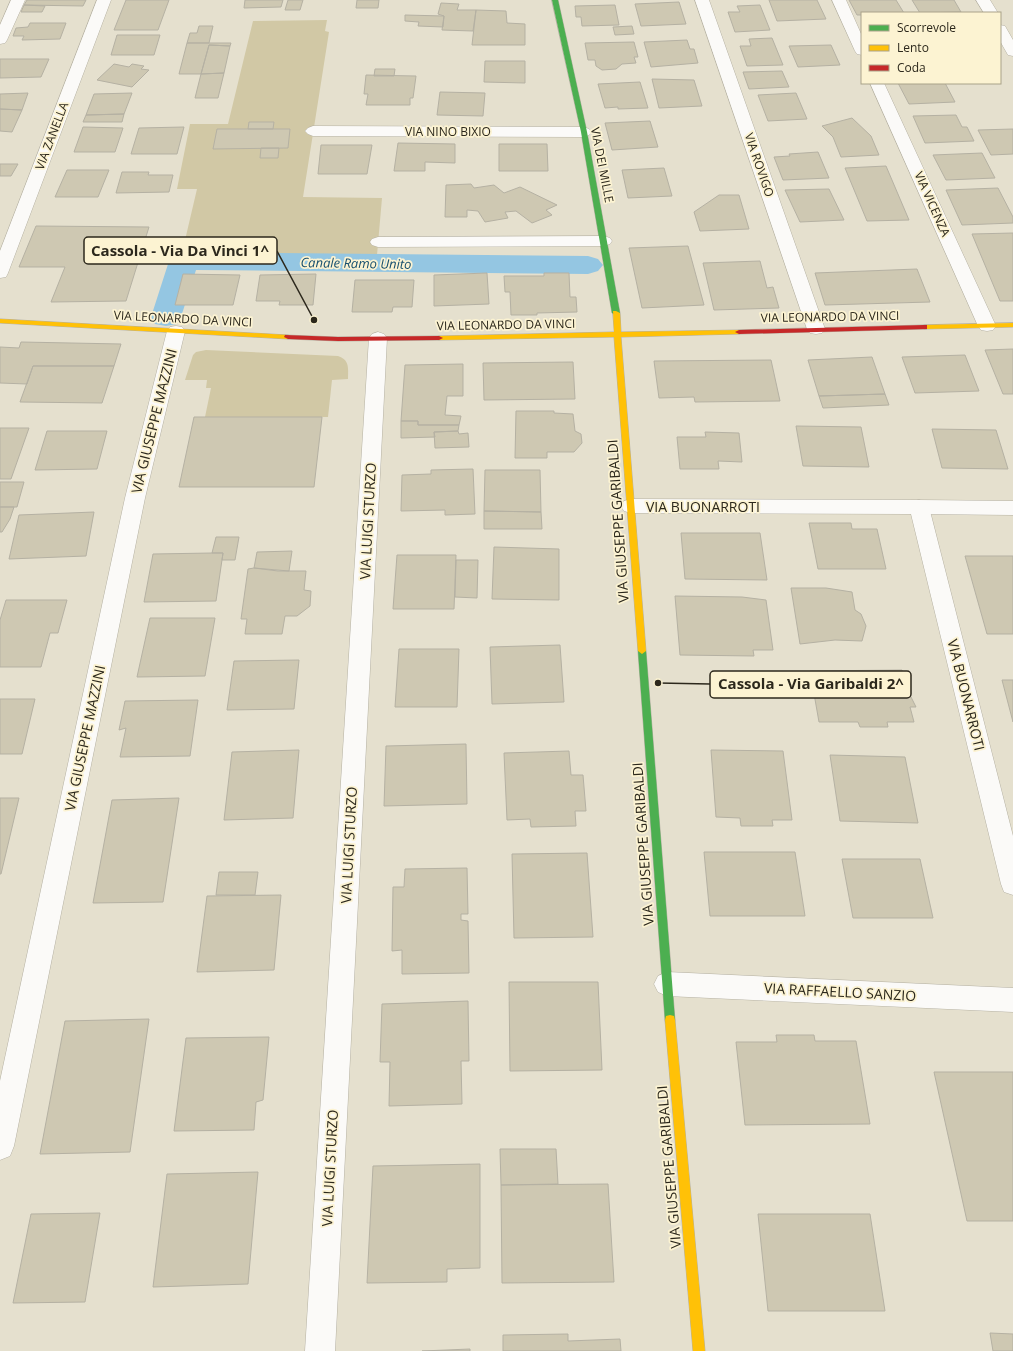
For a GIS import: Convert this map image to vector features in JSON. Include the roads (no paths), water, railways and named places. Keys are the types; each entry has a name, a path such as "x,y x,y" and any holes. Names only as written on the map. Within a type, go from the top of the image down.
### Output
{"street":[{"path":"0,40 18,0"},
{"name":"VIA ZANELLA","path":"0,273 104,0"},
{"name":"VIA DEI MILLE","path":"555,0 584,132 616,301 619,335"},
{"name":"VIA ROVIGO","path":"702,0 816,329"},
{"path":"839,0 861,49"},
{"path":"983,0 989,12"},
{"path":"1001,31 1013,52"},
{"name":"VIA VICENZA","path":"877,84 987,326"},
{"name":"VIA NINO BIXIO","path":"313,131 584,132"},
{"path":"378,242 604,241"},
{"name":"VIA LEONARDO DA VINCI","path":"0,321 338,339 619,335 1013,325"},
{"name":"VIA GIUSEPPE MAZZINI","path":"0,1146 135,498 176,331"},
{"name":"VIA GIUSEPPE GARIBALDI","path":"619,335 668,984 699,1351"},
{"name":"VIA LUIGI STURZO","path":"320,1351 378,338"},
{"name":"VIA BUONARROTI","path":"631,506 1013,508"},
{"name":"VIA BUONARROTI","path":"919,507 1013,884"},
{"name":"VIA RAFFAELLO SANZIO","path":"668,984 1013,1000"}],"waterway":[{"name":"Canale Ramo Unito","path":"166,317 184,261 588,265"}],"place":[{"name":"Cassola - Via Da Vinci 1^","path":"314,320"},
{"name":"Cassola - Via Garibaldi 2^","path":"658,683"}]}
